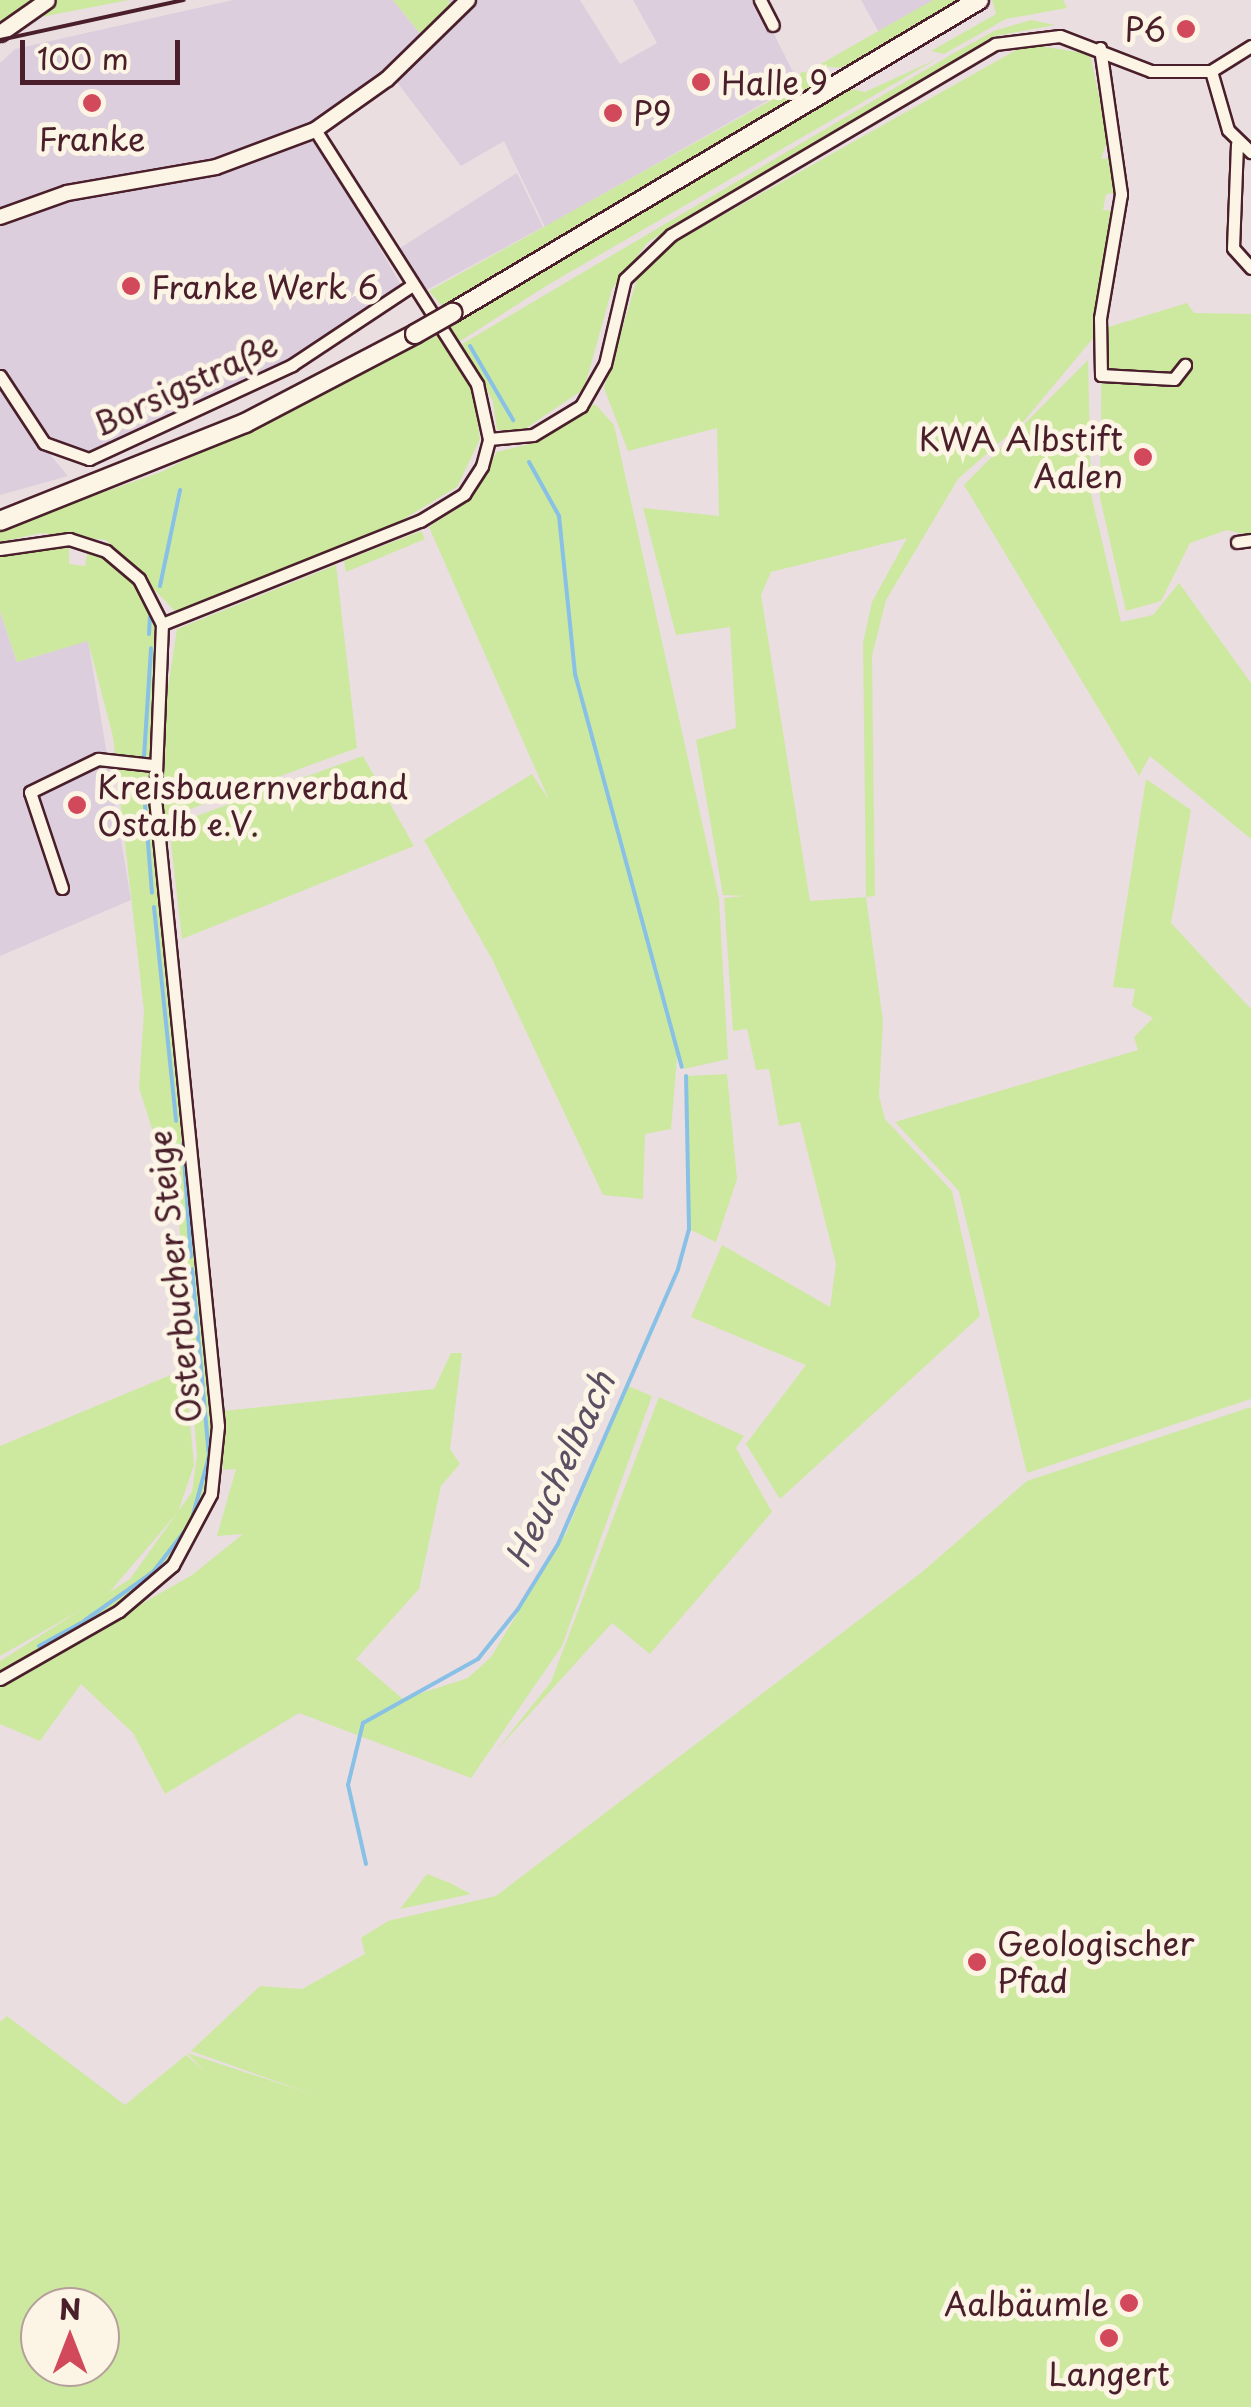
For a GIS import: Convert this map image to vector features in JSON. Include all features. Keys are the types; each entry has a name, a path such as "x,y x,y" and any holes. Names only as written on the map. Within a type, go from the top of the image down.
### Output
{"highway":[{"path":"0,518 56,502 246,422 416,334 979,0"}],"main road":[{"path":"0,33 48,0"}],"street":[{"path":"0,217 66,193 216,167 315,130 386,78 468,0"},
{"path":"760,0 773,25"},
{"path":"490,440 533,435 581,406 605,364 626,279 672,236 995,44 1040,34 1082,42 1152,71 1211,70 1251,46"},
{"path":"1100,48 1121,194 1100,318 1100,375 1174,379 1184,365"},
{"path":"1211,70 1214,101 1237,144 1234,248 1251,268"},
{"path":"0,549 69,539 106,551 139,578 162,624 436,513 464,494 490,440 477,384 315,130"},
{"path":"1237,144 1251,152"},
{"name":"Borsigstraße","path":"0,376 44,443 89,459 264,381 411,286"},
{"path":"1237,542 1251,540"},
{"name":"Osterbucher Steige","path":"0,1680 150,1590 190,1542 217,1470 154,765 162,624"},
{"path":"62,888 30,792 98,759 154,765"}],"shaded area":[{"path":"233,0 393,0 423,37 454,9 448,0 580,0 620,64 657,43 633,0 765,0 759,4 793,72 788,89 545,227 504,141 461,166 390,73 312,129 402,287 239,395 88,455 47,441 0,368 0,63 15,49"},
{"path":"861,0 940,0 881,36"},
{"path":"517,173 543,227 423,292 394,252"},
{"path":"0,382 42,445 68,476 0,495"},
{"path":"0,611 17,662 88,640 131,900 0,956"}],"green space":[{"path":"0,0 129,0 0,25"},
{"path":"393,0 448,0 454,8 423,37"},
{"path":"933,0 963,0 845,68 817,66"},
{"path":"992,0 1063,0 1067,8 1006,19 944,54 931,51 996,14"},
{"path":"1031,20 1055,25 995,36 648,242 612,289 584,389 522,431 497,430 493,401 462,344 954,53 994,31"},
{"path":"1027,44 1090,54 1108,139 1101,159 1111,158 1116,193 1106,194 1103,210 1115,211 1094,337 1024,421 958,479 886,600 872,656 875,896 866,897 883,1021 879,1096 885,1119 952,1191 980,1316 780,1499 746,1444 806,1365 691,1317 722,1245 830,1307 836,1264 800,1122 779,1126 769,1069 756,1070 747,1029 733,1031 724,898 744,896 723,895 696,740 736,728 730,627 676,635 643,508 719,516 717,428 628,451 604,388 639,273 670,245","holes":["907,538 872,602 863,643 866,897 810,901 761,595 771,572"]},
{"path":"937,59 546,286 459,342 451,327 751,146 851,89 865,92"},
{"path":"801,72 833,75 442,306 429,291 795,87"},
{"path":"1187,303 1194,313 1251,314 1251,536 1227,530 1190,543 1161,601 1126,611 1100,498 1102,329"},
{"path":"438,335 472,387 480,439 457,487 397,523 176,612 106,540 41,533 0,542 0,529 161,472"},
{"path":"1088,360 1091,494 1121,622 1153,615 1179,583 1251,683 1251,839 1150,756 1139,776 964,485"},
{"path":"595,404 614,425 719,899 728,1059 684,1069 678,1047 671,1129 645,1134 643,1199 603,1195 492,959 424,840 532,774 549,800 429,527 467,502 497,452 534,443"},
{"path":"421,531 425,539 346,572 344,561"},
{"path":"69,546 69,564 85,566 88,549 128,575 155,621 149,791 212,1435 207,1490 179,1548 146,1586 0,1674 0,1661 130,1579 192,1492 197,1456 178,1209 139,1088 144,1011 113,737 88,641 17,662 0,611 0,555"},
{"path":"336,565 357,748 163,819 161,734 177,629"},
{"path":"363,756 414,846 182,939 169,826"},
{"path":"1146,779 1191,810 1171,923 1251,1009 1251,1399 1027,1473 959,1191 895,1122 1138,1050 1134,1037 1153,1018 1132,1006 1135,989 1113,987"},
{"path":"727,1074 737,1179 716,1242 689,1229 686,1076"},
{"path":"451,1353 462,1353 450,1449 460,1464 441,1486 419,1589 356,1659 403,1699 468,1678 491,1657 566,1533 628,1386 652,1396 562,1646 471,1778 299,1713 165,1794 133,1733 81,1684 40,1741 0,1724 0,1685 192,1575 243,1534 217,1536 236,1469 223,1470 223,1411 434,1389"},
{"path":"185,1369 194,1465 178,1512 107,1595 0,1656 0,1446"},
{"path":"659,1397 744,1436 736,1448 772,1512 650,1654 612,1623 495,1752 551,1682"},
{"path":"1251,1407 1251,2407 0,2407 0,2022 7,2016 125,2105 186,2055 205,2072 187,2053 312,2094 191,2051 260,1986 302,1989 365,1954 361,1938 388,1921 496,1896 922,1572 1027,1481"},
{"path":"427,1874 450,1883 471,1894 400,1909"}],"waterway":[{"name":"Heuchelbach","path":"470,346 513,420"},
{"name":"Heuchelbach","path":"529,462 559,516 575,674 682,1067"},
{"path":"160,586 180,490"},
{"path":"149,634 150,617"},
{"path":"144,757 151,648"},
{"path":"143,779 152,893"},
{"path":"154,907 176,1121"},
{"name":"Heuchelbach","path":"366,1864 348,1785 363,1723 478,1659 518,1609 558,1544 678,1269 689,1229 686,1076"},
{"path":"183,1144 191,1257"},
{"path":"192,1269 209,1456 193,1515"},
{"path":"84,1621 153,1572 184,1532"},
{"path":"39,1646 81,1623"}],"railway":[{"path":"0,40 184,0"}],"place":[{"name":"P6","path":"1186,29"},
{"name":"Halle 9","path":"701,82"},
{"name":"Franke","path":"92,103"},
{"name":"P9","path":"613,113"},
{"name":"Franke Werk 6","path":"131,286"},
{"name":"KWA Albstift Aalen","path":"1143,457"},
{"name":"Kreisbauernverband Ostalb e.V.","path":"77,805"},
{"name":"Geologischer Pfad","path":"977,1962"},
{"name":"Aalbäumle","path":"1129,2303"},
{"name":"Langert","path":"1109,2338"}]}
